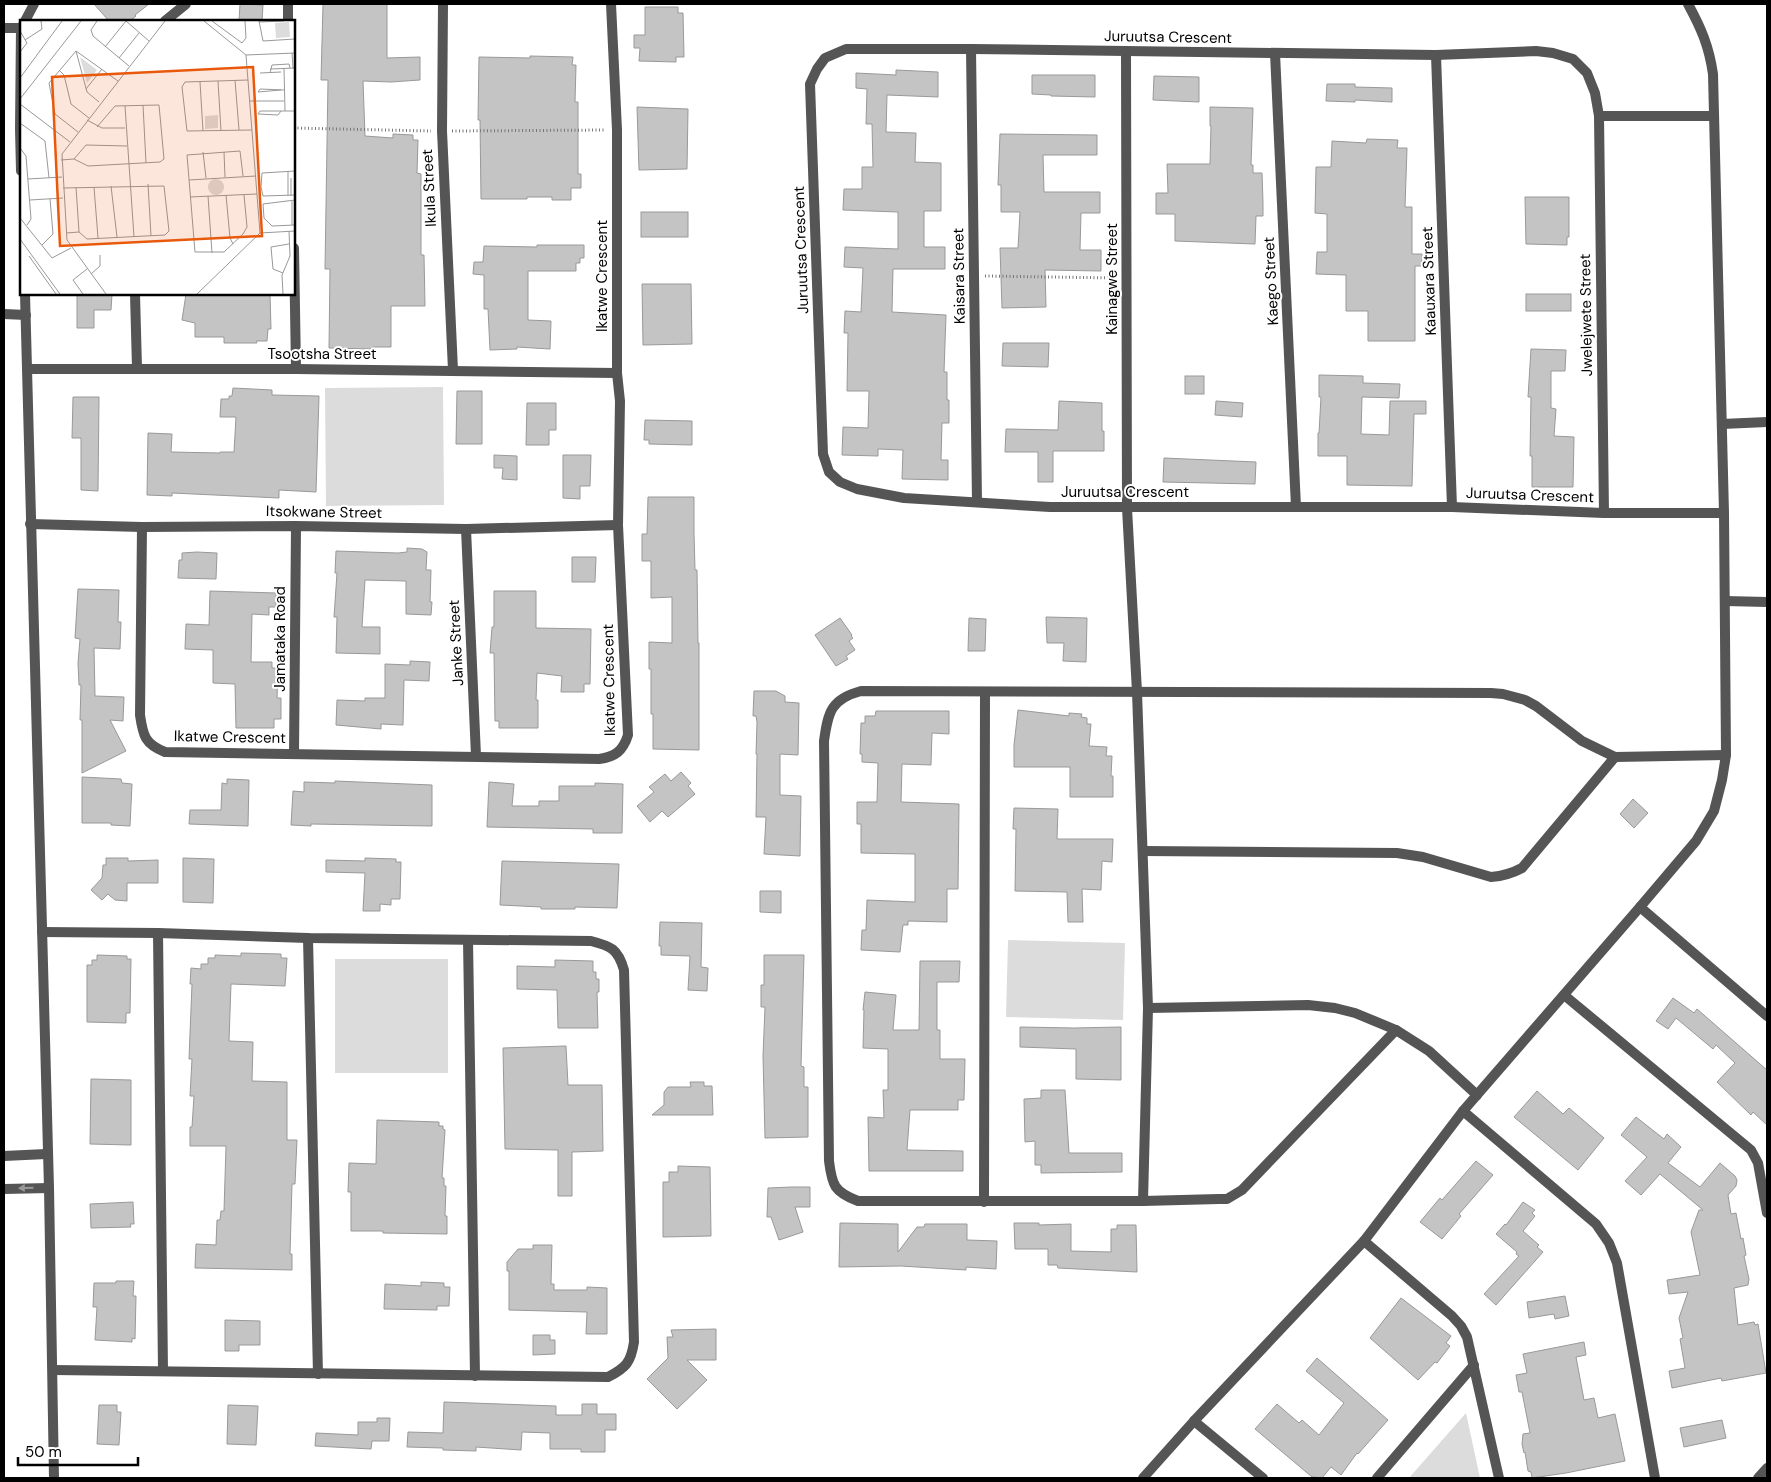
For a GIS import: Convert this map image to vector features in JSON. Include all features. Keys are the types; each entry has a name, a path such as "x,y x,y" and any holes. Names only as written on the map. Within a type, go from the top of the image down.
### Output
{"street":[{"path":"25,20 34,4"},
{"path":"167,20 186,4"},
{"path":"288,4 288,20"},
{"name":"Ikula Street","path":"443,4 442,131 453,370"},
{"name":"Ikatwe Crescent","path":"142,527 140,715 142,730 146,740 153,747 166,752 599,759 610,758 619,753 625,745 628,735 618,525 620,401 617,373 617,130 611,4"},
{"path":"1144,1478 1194,1421 1364,1241 1477,1095 1696,841 1714,811 1726,755 1724,513 1712,74 1710,52 1702,30 1688,4"},
{"path":"4,28 20,28"},
{"name":"Juruutsa Crescent","path":"1599,116 1595,93 1587,73 1573,59 1553,53 1536,51 1436,55 846,49 825,58 810,84 823,454 830,472 840,482 857,489 904,498 1127,508 1452,507 1604,513 1724,513"},
{"name":"Kaisara Street","path":"971,49 977,502"},
{"name":"Kainagwe Street","path":"1126,51 1127,508 1137,692 1148,1008 1143,1201"},
{"name":"Kaego Street","path":"1275,53 1296,507"},
{"name":"Kaauxara Street","path":"1436,55 1452,507"},
{"path":"1599,116 1713,116"},
{"name":"Jwelejwete Street","path":"1599,116 1604,513"},
{"path":"25,295 53,1370 54,1478"},
{"path":"135,295 138,368"},
{"path":"295,295 296,369"},
{"path":"4,314 26,315"},
{"name":"Tsootsha Street","path":"28,369 453,370 617,373"},
{"path":"1722,424 1767,422"},
{"name":"Itsokwane Street","path":"30,524 142,527 296,526 466,529 618,525"},
{"name":"Jamataka Road","path":"294,753 296,526"},
{"name":"Janke Street","path":"466,529 476,756"},
{"path":"1725,601 1767,602"},
{"path":"1396,1030 1248,1183 1227,1199 984,1202 858,1201 844,1195 834,1187 829,1161 824,741 827,718 833,708 843,698 861,691 1503,694 1525,700 1536,706 1582,740 1615,758 1726,755"},
{"path":"984,1202 985,692"},
{"path":"1142,851 1396,853 1423,857 1486,876 1501,876 1511,874 1522,868 1615,758"},
{"path":"1640,908 1767,1016"},
{"path":"42,932 158,933 308,938 591,941 614,949 621,958 624,970 634,1342 632,1358 621,1370 608,1377 53,1370"},
{"path":"158,933 163,1371"},
{"path":"308,938 318,1374"},
{"path":"468,940 475,1376"},
{"path":"1564,995 1751,1150 1758,1163 1767,1212"},
{"path":"1148,1008 1308,1005 1335,1008 1355,1013 1396,1030 1429,1051 1477,1095"},
{"path":"1464,1111 1596,1224 1609,1243 1617,1263 1655,1478"},
{"path":"4,1156 46,1154"},
{"path":"4,1188 48,1188"},
{"path":"1364,1241 1452,1316 1468,1337 1499,1478"},
{"path":"1377,1478 1474,1365"},
{"path":"1194,1421 1263,1478"},
{"path":"1758,1478 1767,1468"}],"path":[{"path":"974,276 1127,278"}],"shaded area":[{"path":"443,387 444,505 326,506 325,388"},
{"path":"1008,940 1125,943 1123,1020 1006,1017"},
{"path":"335,959 448,959 448,1073 335,1073"},
{"path":"1466,1413 1480,1478 1409,1478"}],"building":[{"path":"94,4 149,4 131,20 108,20"},
{"path":"240,4 263,5 262,20 239,20"},
{"path":"323,4 387,4 387,58 420,57 420,80 363,81 365,136 393,138 393,134 413,135 413,140 418,140 417,173 421,174 421,255 424,255 425,306 391,306 391,347 373,347 373,349 329,348 330,269 325,269 328,80 321,80"},
{"path":"645,7 678,7 678,13 683,13 684,57 676,57 676,62 639,61 640,48 634,48 634,35 645,35"},
{"path":"530,56 573,57 572,65 576,65 575,102 578,102 578,174 581,174 581,188 571,188 571,200 552,200 552,197 481,199 480,120 478,120 479,57 530,58"},
{"path":"896,70 938,72 938,97 887,95 886,132 916,133 915,162 941,163 941,211 924,211 924,247 945,247 945,269 893,269 892,312 946,315 944,372 947,372 949,423 942,423 941,460 948,460 948,480 902,479 903,450 878,449 878,456 842,455 843,427 868,428 869,391 847,391 848,333 844,333 845,311 861,312 863,268 844,267 845,247 898,249 898,212 843,210 844,189 862,189 862,167 873,167 872,124 866,124 867,89 856,88 856,73 896,75"},
{"path":"1032,75 1095,75 1095,97 1032,94"},
{"path":"1154,76 1199,77 1199,102 1153,100"},
{"path":"1327,84 1355,84 1355,87 1392,88 1392,102 1326,101"},
{"path":"637,107 688,109 687,169 639,170"},
{"path":"1210,107 1253,108 1251,165 1253,165 1253,173 1262,173 1263,203 1263,216 1256,216 1255,244 1175,241 1175,214 1156,214 1156,193 1168,193 1167,164 1210,164"},
{"path":"1000,134 1097,135 1097,155 1043,155 1044,192 1100,192 1100,213 1081,213 1080,250 1101,250 1101,271 1045,270 1046,307 1002,308 1000,248 1018,248 1020,212 1001,212 1001,185 998,185"},
{"path":"1367,139 1398,140 1397,148 1407,148 1405,207 1412,207 1412,254 1422,254 1422,266 1415,266 1415,341 1368,341 1368,311 1346,311 1346,275 1316,274 1317,252 1327,252 1327,214 1315,213 1316,167 1331,167 1332,141 1366,143"},
{"path":"1525,197 1569,197 1569,237 1567,237 1567,245 1526,244"},
{"path":"641,212 688,212 688,237 641,237"},
{"path":"537,245 584,245 584,258 580,258 580,263 576,263 576,271 528,271 528,320 551,321 550,349 517,347 517,349 490,350 488,309 484,309 484,275 473,274 474,262 483,262 484,246 537,247"},
{"path":"642,284 691,284 692,344 643,345"},
{"path":"1526,294 1571,294 1571,311 1526,311"},
{"path":"77,295 112,295 111,310 94,310 94,328 77,328"},
{"path":"186,295 270,295 271,329 268,329 267,341 256,341 257,343 224,343 224,337 195,337 195,323 182,320"},
{"path":"1003,343 1049,343 1048,367 1002,366"},
{"path":"1531,349 1566,350 1565,371 1551,371 1551,408 1556,409 1554,436 1574,437 1573,487 1532,487 1532,456 1530,456 1531,397 1528,397"},
{"path":"1319,375 1363,376 1363,383 1400,384 1399,398 1362,397 1361,434 1389,435 1390,401 1426,401 1426,414 1414,414 1412,486 1347,485 1347,456 1318,456 1321,397 1319,397"},
{"path":"1185,376 1204,376 1204,394 1185,394"},
{"path":"233,388 272,390 272,395 319,396 316,492 279,490 279,498 172,493 172,496 147,495 148,433 172,434 171,452 234,452 236,417 220,417 221,399 229,399 229,396 232,396"},
{"path":"457,391 482,391 482,444 456,444"},
{"path":"73,397 99,397 98,491 81,490 81,438 72,438"},
{"path":"1059,401 1102,403 1104,451 1053,451 1053,482 1038,482 1038,452 1005,452 1006,429 1058,430"},
{"path":"1216,401 1243,403 1242,417 1215,415"},
{"path":"527,403 556,403 556,430 549,430 549,445 526,445"},
{"path":"645,420 692,421 692,445 649,444 649,440 644,440"},
{"path":"494,455 517,456 517,480 502,479 503,468 494,468"},
{"path":"563,455 591,455 590,486 580,486 580,499 563,498"},
{"path":"1164,458 1256,462 1255,484 1163,482"},
{"path":"648,497 694,497 699,643 699,750 653,749 649,642 672,643 672,597 651,598 651,561 642,561 642,534 647,534"},
{"path":"407,548 422,549 427,552 426,570 431,570 431,615 406,614 406,581 365,580 362,627 380,627 380,654 336,653 337,617 334,617 337,573 335,573 336,551 398,553 407,552"},
{"path":"182,553 217,553 216,579 178,578 179,560 182,560"},
{"path":"572,557 596,557 595,582 572,582"},
{"path":"78,589 119,590 118,622 121,622 120,649 94,648 95,696 124,697 123,721 110,720 126,751 82,773 81,685 79,685 78,663 80,639 75,638"},
{"path":"210,591 276,593 276,607 269,607 269,615 252,614 251,662 272,662 272,668 278,668 277,698 281,698 281,719 274,719 274,728 236,728 235,684 213,683 213,650 185,649 186,624 209,625"},
{"path":"494,591 536,591 536,628 591,629 590,684 584,684 584,692 561,692 562,676 537,673 538,728 499,728 499,721 495,721 494,653 490,653 492,627 494,627"},
{"path":"1046,617 1087,618 1086,662 1063,661 1064,643 1047,643"},
{"path":"840,618 852,635 853,638 849,641 855,650 846,656 848,659 836,666 815,635"},
{"path":"969,618 986,619 985,651 968,651"},
{"path":"410,661 430,662 429,681 404,680 403,725 381,724 381,729 336,725 337,700 365,701 365,698 385,698 385,664 410,665"},
{"path":"754,691 776,691 785,696 785,702 799,703 798,755 780,754 780,795 801,796 800,856 764,854 766,817 756,817 757,722 756,716 753,716"},
{"path":"1018,710 1069,716 1069,713 1082,714 1081,717 1087,718 1087,724 1091,724 1089,746 1107,747 1106,756 1112,756 1113,797 1070,797 1070,767 1014,767 1014,745"},
{"path":"876,711 949,711 949,734 932,733 931,765 902,764 901,802 959,804 958,889 947,889 947,922 908,921 908,925 903,925 900,952 861,950 862,930 866,930 867,900 915,902 915,854 861,853 861,824 857,824 857,802 877,802 878,763 862,762 862,754 860,754 861,723 865,723 865,716 875,716"},
{"path":"681,772 691,783 688,786 695,794 668,817 662,811 650,822 637,806 654,792 649,787 665,774 671,781"},
{"path":"82,777 121,779 122,783 132,784 130,826 111,825 111,823 82,823"},
{"path":"227,779 249,780 248,826 189,824 190,810 221,810 222,783 227,784"},
{"path":"335,781 432,785 432,826 291,825 293,791 304,792 304,782 335,783"},
{"path":"489,782 514,784 512,806 539,806 539,801 559,801 559,786 595,786 595,783 623,784 622,833 593,833 593,829 487,827"},
{"path":"1633,799 1648,813 1634,828 1620,814"},
{"path":"1014,808 1058,809 1057,839 1113,839 1112,862 1102,861 1101,890 1082,889 1083,922 1068,922 1067,892 1015,891 1016,829 1013,829"},
{"path":"106,858 128,858 128,861 158,860 158,883 127,883 127,901 115,900 108,894 102,900 91,890 102,878 103,865 106,865"},
{"path":"183,858 214,859 213,903 183,902"},
{"path":"365,858 396,859 396,862 401,862 400,899 391,899 391,905 380,904 380,911 363,911 365,873 326,872 326,860 365,861"},
{"path":"502,861 619,864 617,908 575,907 575,909 541,909 541,907 500,905"},
{"path":"760,891 781,891 781,913 760,912"},
{"path":"660,922 702,923 701,967 708,968 707,991 688,990 690,956 661,955 661,946 659,946"},
{"path":"241,953 281,954 281,958 287,958 285,986 231,984 229,1041 253,1042 252,1081 287,1082 287,1140 297,1140 295,1184 292,1184 290,1254 292,1254 292,1270 195,1268 196,1244 216,1245 217,1220 220,1220 221,1211 224,1211 226,1146 190,1146 190,1127 192,1127 194,1096 190,1096 192,1059 189,1059 191,968 201,969 201,964 208,964 208,958 215,958 215,955 241,956"},
{"path":"97,955 127,956 127,959 131,959 130,1013 126,1013 126,1023 87,1022 87,965 92,965 92,960 97,960"},
{"path":"764,955 804,955 801,1066 804,1067 804,1087 808,1087 808,1137 765,1138 763,1056 765,1007 761,1007 761,985 764,985"},
{"path":"555,960 593,961 593,972 596,972 596,979 599,979 599,992 597,992 598,1028 558,1028 557,990 517,989 517,966 555,967"},
{"path":"920,961 960,961 959,982 937,982 937,1030 940,1030 940,1059 965,1059 964,1100 958,1100 958,1110 910,1110 907,1150 963,1151 963,1171 869,1171 868,1117 884,1118 883,1090 888,1090 888,1049 863,1048 865,992 896,995 893,1030 919,1030"},
{"path":"1673,998 1694,1013 1697,1009 1767,1070 1767,1125 1753,1112 1751,1115 1717,1082 1735,1063 1716,1045 1713,1049 1676,1018 1668,1029 1656,1021"},
{"path":"1020,1027 1121,1027 1121,1080 1076,1079 1076,1049 1020,1047"},
{"path":"566,1046 568,1085 602,1085 603,1151 572,1152 572,1196 558,1196 558,1150 505,1149 503,1048"},
{"path":"91,1079 131,1080 131,1145 90,1144"},
{"path":"690,1082 704,1082 704,1086 712,1086 713,1115 652,1115 664,1105 664,1092 668,1087 691,1087"},
{"path":"1041,1090 1065,1090 1069,1153 1122,1153 1122,1172 1041,1173 1041,1165 1035,1165 1035,1141 1025,1142 1024,1099 1041,1098"},
{"path":"1537,1091 1563,1114 1569,1108 1604,1138 1578,1170 1514,1117"},
{"path":"1636,1117 1664,1139 1667,1134 1681,1147 1668,1163 1700,1187 1720,1163 1735,1176 1737,1180 1736,1186 1728,1195 1731,1214 1736,1213 1741,1239 1743,1238 1746,1255 1744,1256 1749,1279 1748,1285 1734,1288 1738,1325 1754,1322 1755,1325 1758,1324 1766,1373 1722,1381 1721,1378 1672,1388 1669,1371 1685,1368 1680,1339 1683,1338 1679,1318 1688,1292 1669,1294 1667,1280 1700,1275 1691,1232 1699,1210 1703,1210 1660,1174 1641,1195 1625,1181 1647,1157 1621,1135"},
{"path":"377,1120 439,1122 439,1126 443,1126 445,1130 442,1178 444,1178 444,1186 446,1186 445,1216 447,1216 447,1234 351,1231 351,1192 348,1192 349,1163 376,1164"},
{"path":"1476,1161 1493,1175 1459,1214 1461,1216 1442,1239 1420,1222"},
{"path":"678,1166 710,1167 711,1236 663,1237 663,1182 669,1182 669,1172 678,1172"},
{"path":"810,1187 810,1207 795,1207 803,1232 779,1240 771,1217 767,1217 768,1188"},
{"path":"133,1202 134,1224 130,1224 131,1227 91,1228 90,1204"},
{"path":"1523,1202 1535,1210 1532,1213 1535,1216 1523,1231 1539,1245 1537,1247 1543,1252 1496,1305 1484,1294 1519,1256 1516,1254 1517,1252 1496,1234 1506,1225"},
{"path":"840,1223 898,1224 898,1252 917,1227 924,1227 925,1224 967,1224 967,1240 997,1241 996,1269 966,1267 966,1270 901,1266 839,1267"},
{"path":"1014,1223 1039,1223 1039,1225 1071,1224 1071,1251 1111,1252 1111,1229 1117,1229 1117,1225 1136,1225 1137,1272 1058,1268 1057,1265 1048,1265 1048,1249 1015,1249"},
{"path":"533,1245 552,1245 551,1284 554,1284 554,1290 587,1290 587,1287 607,1288 607,1334 586,1334 587,1312 509,1310 509,1271 507,1271 507,1262 518,1249 533,1249"},
{"path":"116,1281 134,1281 133,1296 136,1296 135,1339 132,1338 132,1342 95,1340 97,1307 93,1307 94,1283 116,1283"},
{"path":"421,1282 444,1283 444,1287 450,1287 449,1306 437,1306 437,1310 384,1309 385,1284 421,1286"},
{"path":"1565,1296 1569,1316 1555,1319 1554,1314 1529,1318 1527,1302"},
{"path":"1401,1298 1451,1336 1446,1343 1450,1346 1437,1363 1435,1362 1418,1380 1370,1338"},
{"path":"225,1320 260,1321 260,1345 239,1345 239,1351 225,1351"},
{"path":"716,1329 716,1360 687,1360 707,1380 677,1409 647,1379 668,1358 667,1337 673,1337 671,1330"},
{"path":"533,1335 550,1335 550,1340 555,1340 555,1354 533,1355"},
{"path":"1584,1342 1586,1355 1576,1357 1584,1400 1594,1398 1598,1418 1615,1414 1625,1461 1532,1478 1531,1472 1528,1471 1522,1444 1523,1434 1530,1433 1522,1392 1519,1392 1516,1375 1527,1373 1523,1354"},
{"path":"1317,1358 1388,1420 1357,1453 1341,1475 1331,1467 1322,1478 1312,1477 1255,1429 1277,1404 1299,1423 1302,1420 1319,1435 1344,1403 1306,1371"},
{"path":"444,1402 556,1406 556,1415 582,1415 582,1404 597,1404 597,1414 616,1414 616,1430 605,1430 605,1452 581,1452 581,1449 550,1449 550,1433 522,1432 521,1450 476,1447 476,1451 407,1447 408,1432 443,1433"},
{"path":"99,1405 117,1405 117,1412 121,1412 119,1445 97,1444"},
{"path":"228,1405 258,1406 256,1445 227,1444"},
{"path":"377,1418 390,1418 389,1441 372,1441 371,1449 315,1446 316,1433 358,1435 358,1422 377,1422"},
{"path":"1722,1420 1726,1438 1684,1447 1680,1428"}]}
